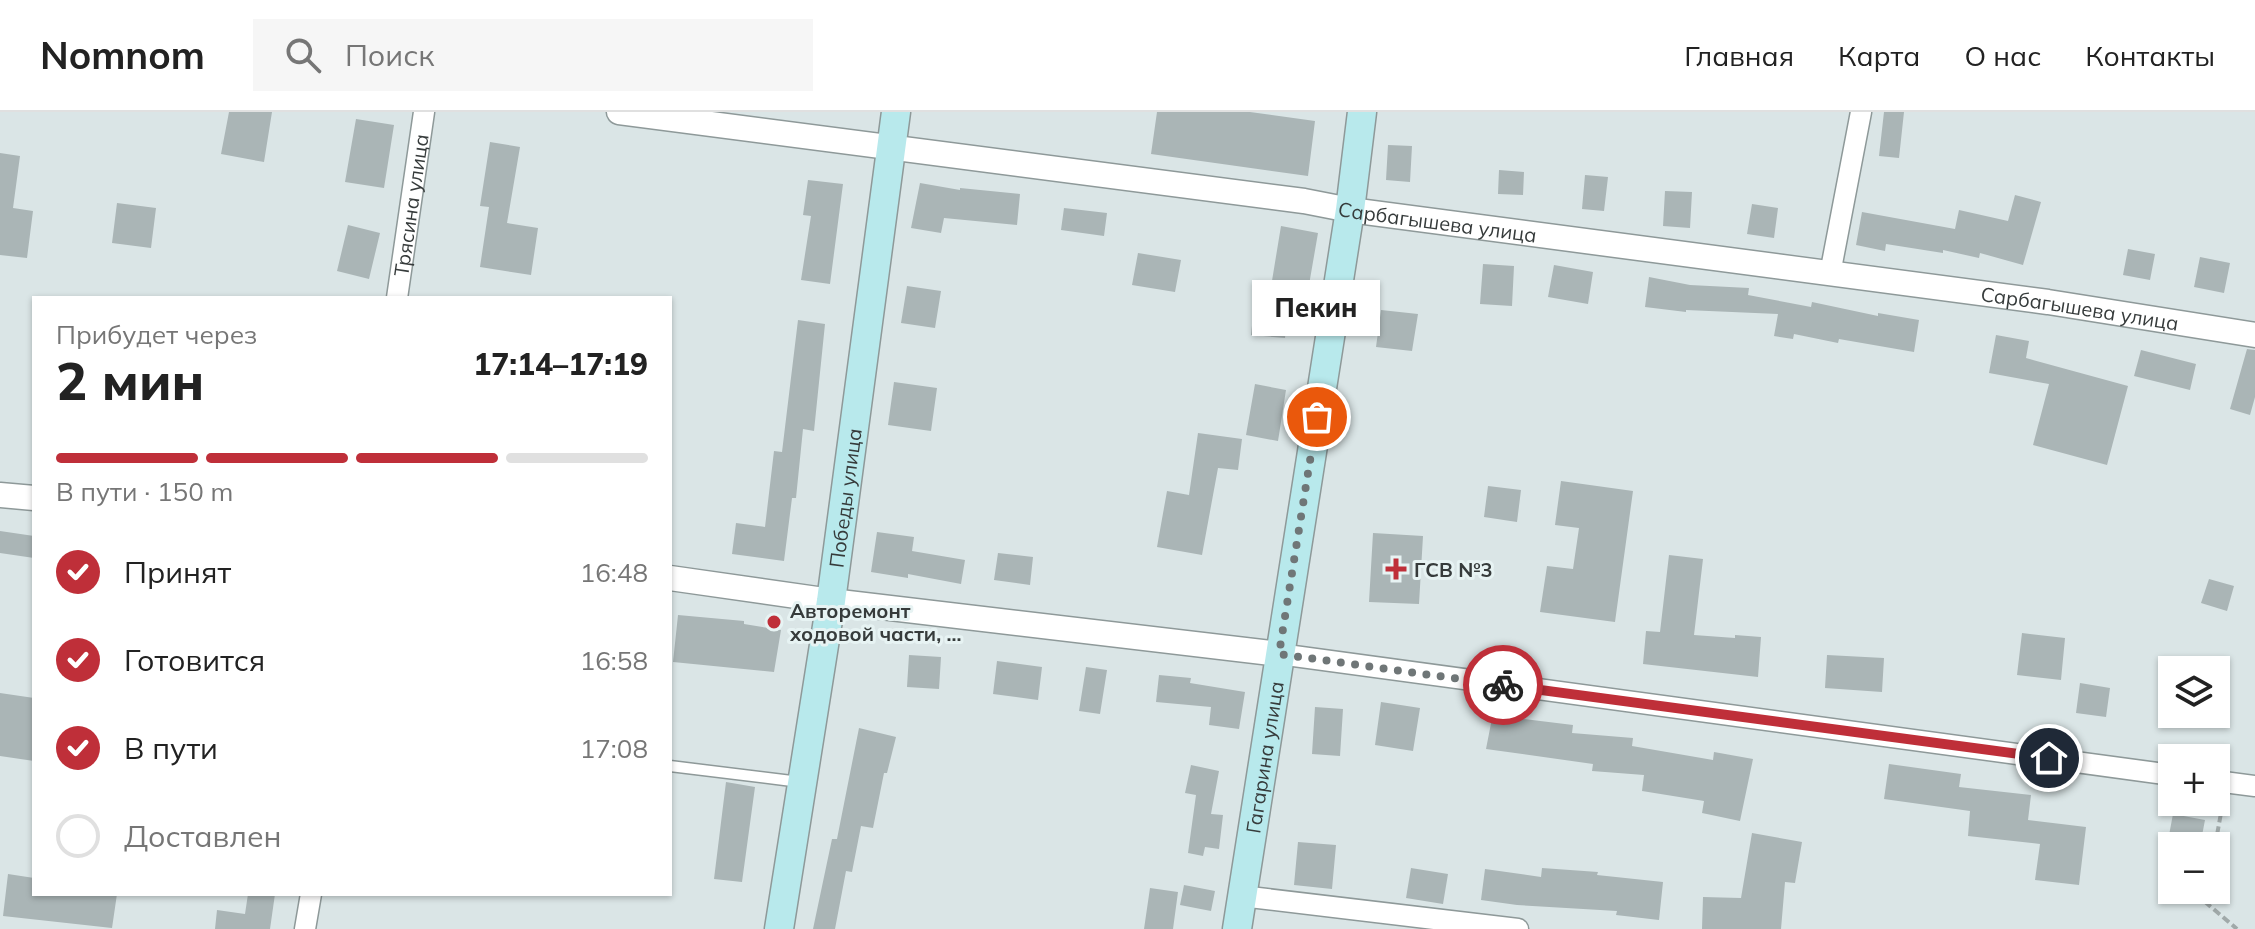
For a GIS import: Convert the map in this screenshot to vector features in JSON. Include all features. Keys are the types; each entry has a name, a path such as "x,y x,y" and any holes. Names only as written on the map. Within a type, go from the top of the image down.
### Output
{"main road":[{"name":"Победы улица","path":"779,929 831,601 896,112"},
{"name":"Гагарина улица","path":"1237,929 1350,210 1362,112"}],"street":[{"name":"Трясина улица","path":"397,296 424,112"},
{"name":"Сарбагышева улица","path":"619,112 2048,302 2255,335"},
{"path":"1830,274 1861,112"},
{"path":"0,495 32,498"},
{"path":"672,578 831,601 1279,654 2158,773"},
{"path":"2230,781 2254,780"},
{"path":"305,929 311,896"},
{"path":"1241,896 1518,929"}],"lane":[{"path":"672,766 802,783"}],"path":[{"path":"2218,832 2221,813 2254,780"},
{"path":"2208,904 2237,929"}],"building":[{"path":"229,112 272,112 264,162 221,154"},
{"path":"1157,112 1250,112 1315,121 1308,176 1151,154"},
{"path":"1884,112 1904,112 1899,158 1879,156"},
{"path":"356,119 394,125 384,188 345,182"},
{"path":"490,142 520,147 507,223 538,228 531,275 480,267 489,207 480,206"},
{"path":"1388,145 1412,146 1410,182 1386,180"},
{"path":"0,153 20,156 13,208 33,211 27,258 0,255"},
{"path":"1499,170 1524,172 1523,195 1498,194"},
{"path":"1585,175 1608,177 1604,211 1582,209"},
{"path":"808,180 843,184 830,284 801,280 811,216 803,215"},
{"path":"920,183 960,190 1020,194 1017,225 944,218 941,233 911,228"},
{"path":"1665,191 1692,192 1690,228 1663,226"},
{"path":"2015,195 2041,202 2023,265 1980,253 1979,258 1943,250 1943,253 1886,244 1885,251 1856,245 1862,212 1955,229 1959,210 2008,221"},
{"path":"117,203 156,208 151,248 112,243"},
{"path":"1752,204 1778,208 1774,238 1747,234"},
{"path":"1064,208 1107,213 1104,236 1061,230"},
{"path":"348,225 380,233 369,279 337,271"},
{"path":"1281,226 1318,233 1309,285 1291,282 1285,338 1251,335 1255,298 1269,299"},
{"path":"2128,249 2155,254 2150,280 2123,275"},
{"path":"1138,253 1181,260 1175,292 1132,285"},
{"path":"2200,257 2230,263 2224,293 2194,287"},
{"path":"1483,264 1514,266 1512,306 1480,304"},
{"path":"1554,265 1593,272 1588,304 1548,297"},
{"path":"1649,277 1690,285 1749,288 1748,295 1811,307 1812,302 1878,316 1878,313 1919,320 1914,352 1839,339 1838,343 1794,334 1793,339 1774,336 1778,314 1686,312 1645,307"},
{"path":"907,286 941,291 935,328 901,323"},
{"path":"1381,310 1418,314 1412,351 1376,347"},
{"path":"798,320 825,324 814,431 803,429 796,498 792,498 784,561 732,554 736,523 765,527 774,451 782,452"},
{"path":"1996,335 2029,341 2026,358 2128,386 2107,465 2033,445 2049,384 1989,373"},
{"path":"2247,349 2255,350 2255,397 2250,415 2230,409"},
{"path":"2141,350 2196,364 2190,390 2134,376"},
{"path":"894,382 937,388 931,431 888,425"},
{"path":"1255,384 1286,390 1278,441 1246,435"},
{"path":"1198,433 1242,439 1238,470 1218,468 1202,555 1157,547 1167,491 1189,495"},
{"path":"1561,481 1633,491 1615,622 1540,612 1547,566 1573,569 1579,528 1555,525"},
{"path":"1488,486 1521,490 1517,522 1484,517"},
{"path":"0,531 32,536 32,558 0,553"},
{"path":"877,532 914,537 912,551 965,560 961,584 908,574 908,578 871,572"},
{"name":"ГСВ №3","path":"1373,533 1423,536 1419,604 1369,602"},
{"path":"998,553 1033,557 1030,585 994,580"},
{"path":"1669,555 1703,559 1694,635 1761,637 1758,677 1643,664 1646,631 1660,632"},
{"path":"2209,579 2234,586 2227,611 2201,603"},
{"path":"678,615 744,621 744,624 781,630 774,672 673,662"},
{"path":"2022,633 2065,638 2061,680 2017,675"},
{"path":"909,655 941,657 939,689 907,687"},
{"path":"1827,655 1884,658 1882,692 1825,688"},
{"path":"997,661 1042,667 1038,700 993,694"},
{"path":"1086,667 1107,670 1100,714 1079,711"},
{"path":"1159,675 1191,678 1190,683 1245,692 1239,729 1209,725 1211,707 1156,702"},
{"path":"2080,683 2110,688 2106,717 2076,713"},
{"path":"0,693 32,698 32,761 0,756"},
{"path":"1381,702 1420,708 1413,751 1375,745"},
{"path":"1315,707 1343,709 1340,756 1312,754"},
{"path":"1494,708 1516,713 1515,718 1573,725 1572,733 1633,738 1632,746 1713,760 1714,752 1753,759 1740,821 1702,813 1704,801 1642,791 1644,775 1592,771 1593,764 1486,749"},
{"path":"859,728 896,737 887,773 884,773 873,828 861,826 852,872 846,871 835,929 813,929 832,839 837,839"},
{"path":"1889,764 1961,774 1959,787 2031,795 2028,820 2086,827 2079,885 2035,880 2040,844 1968,836 1970,811 1884,799"},
{"path":"1191,765 1219,771 1211,814 1223,815 1219,849 1205,847 1203,856 1188,853 1196,795 1185,793"},
{"path":"726,782 755,787 742,882 714,879"},
{"path":"2173,816 2205,820 2203,832 2170,832"},
{"path":"1752,833 1802,842 1795,883 1785,882 1781,929 1702,929 1703,897 1741,898"},
{"path":"1298,842 1336,845 1332,889 1294,885"},
{"path":"1411,868 1448,874 1443,904 1406,898"},
{"path":"1542,868 1598,872 1597,875 1663,882 1659,920 1616,915 1617,911 1481,900 1485,869 1541,877"},
{"path":"8,874 32,878 32,896 117,896 112,928 3,916"},
{"path":"1184,885 1215,891 1211,911 1180,905"},
{"path":"1150,888 1178,892 1173,929 1144,929"},
{"path":"248,896 275,896 270,929 215,929 217,910 245,914"}],"way so far":[{"path":"1317,417 1279,654 1503,685"}],"place":[{"name":"Пекин","path":"1317,417"},
{"name":"ГСВ №3","path":"1396,569"},
{"name":"Авторемонт ходовой части, ...","path":"774,622"}],"route":[{"path":"1503,685 2049,758"}]}
